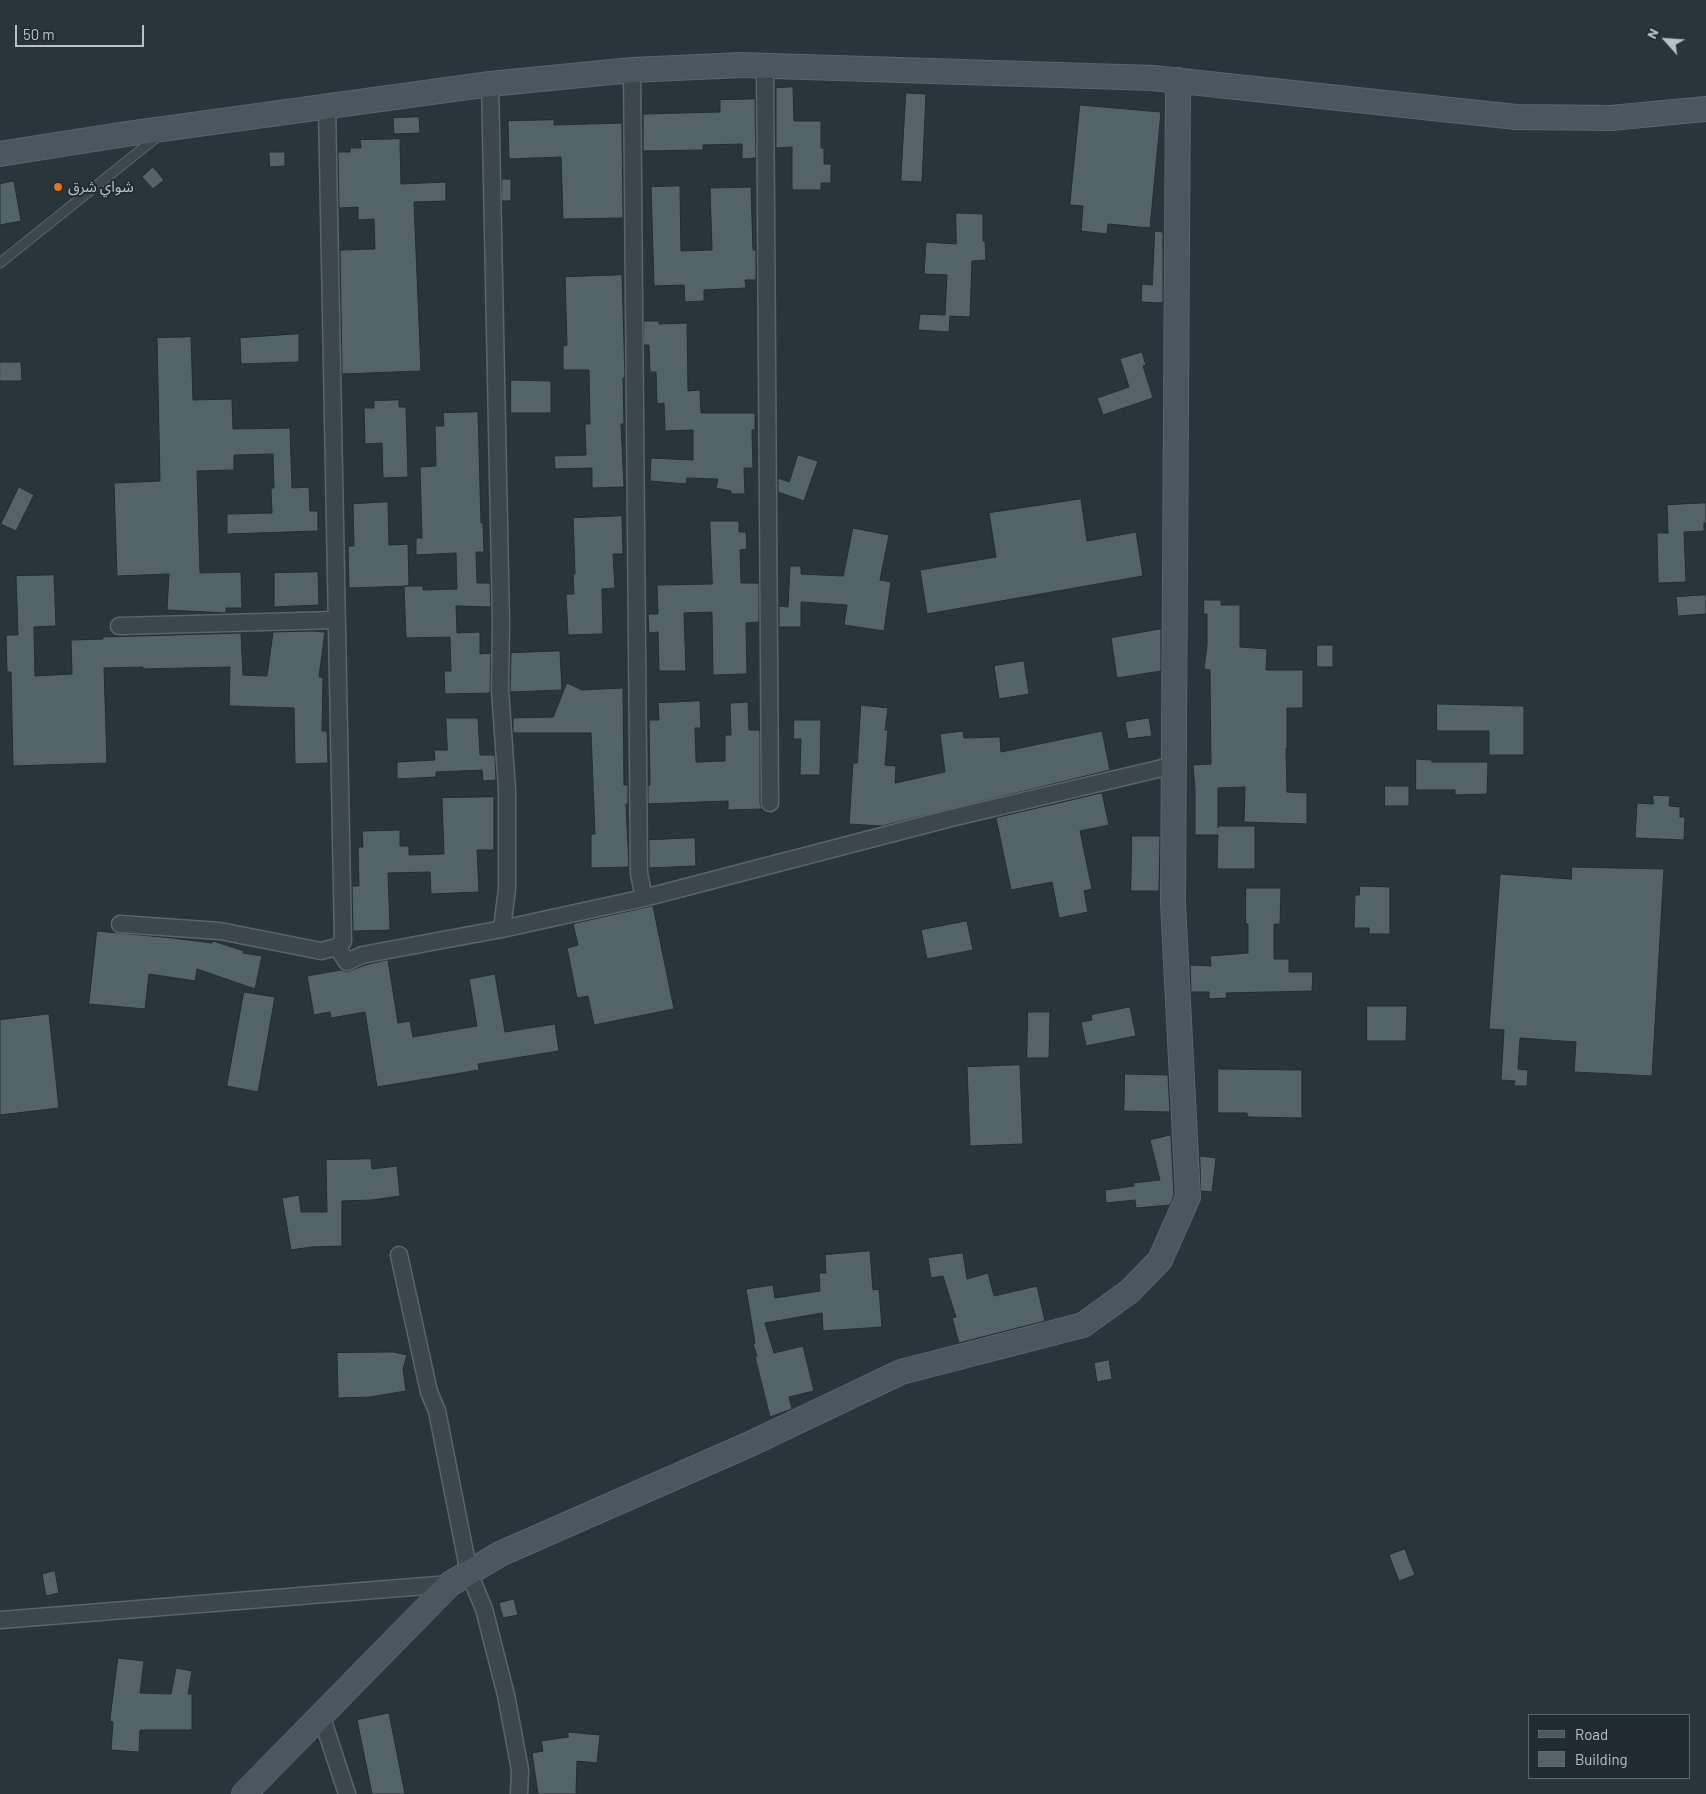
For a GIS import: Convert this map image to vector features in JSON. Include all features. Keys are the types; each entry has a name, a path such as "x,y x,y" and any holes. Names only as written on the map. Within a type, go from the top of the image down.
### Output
{"street":[{"path":"765,65 770,802"},
{"path":"0,154 167,128 490,84 632,70 765,65 1135,77 1178,80 1516,117 1611,118 1706,109"},
{"path":"632,70 639,873 644,898"},
{"path":"244,1794 459,1579 500,1554 750,1444 901,1372 1083,1324 1130,1291 1160,1260 1188,1196 1173,903 1178,80"},
{"path":"490,84 501,612 500,690 507,789 507,889 502,929"},
{"path":"120,924 220,931 321,952 337,947 343,941 327,106"},
{"path":"119,626 336,620"},
{"path":"337,947 347,962 362,955 502,929 644,898 951,818 1175,765"},
{"path":"399,1255 429,1392 437,1411 459,1579 484,1609 506,1695 520,1770 519,1794"},
{"path":"0,1620 459,1579"},
{"path":"321,1715 347,1794"}],"lane":[{"path":"0,263 167,128"}],"building":[{"path":"793,87 794,121 821,121 821,148 824,148 824,164 831,164 831,183 821,183 821,190 792,190 792,147 776,148 776,88"},
{"path":"906,93 926,94 922,182 901,181"},
{"path":"755,99 756,158 742,159 742,144 703,145 703,150 643,151 643,114 720,112 720,100"},
{"path":"1080,105 1161,112 1150,228 1108,224 1107,234 1081,231 1083,206 1070,205"},
{"path":"419,117 420,133 394,134 393,118"},
{"path":"554,120 554,125 622,123 623,218 563,219 561,157 509,159 508,121"},
{"path":"400,139 401,184 446,182 446,201 414,202 421,371 342,374 340,250 375,249 374,219 358,220 358,207 339,208 338,152 350,152 350,148 361,148 360,140"},
{"path":"269,152 285,152 285,166 270,167"},
{"path":"153,167 164,180 153,189 142,177"},
{"path":"502,179 511,179 511,201 502,201"},
{"path":"14,181 21,221 0,225 0,184"},
{"path":"680,186 681,251 712,250 710,188 751,187 753,250 756,250 756,280 745,280 746,288 704,290 704,301 685,302 684,285 654,286 651,187"},
{"path":"956,213 983,214 983,241 985,241 986,260 972,261 970,317 950,316 949,332 918,330 920,314 945,315 947,275 924,274 926,242 956,244"},
{"path":"1155,231 1163,232 1163,303 1141,302 1142,284 1152,285"},
{"path":"622,275 625,378 623,378 624,424 621,424 624,487 592,488 592,468 555,469 554,456 586,455 585,424 590,424 589,370 563,370 563,346 567,345 565,277"},
{"path":"644,321 659,321 659,324 687,323 688,391 700,390 701,413 755,413 755,430 752,430 753,468 744,468 745,494 731,494 731,491 716,488 718,479 687,478 686,484 650,481 651,458 693,460 693,430 665,431 664,403 657,404 656,372 650,372 649,345 644,345"},
{"path":"299,334 299,362 241,364 240,338"},
{"path":"191,337 193,400 232,399 233,429 290,428 292,488 309,487 310,511 318,511 318,531 227,534 227,514 272,513 271,488 274,488 273,454 234,455 234,470 197,471 200,573 241,572 242,608 226,608 226,613 167,610 169,574 117,576 114,483 160,481 157,338"},
{"path":"1142,352 1146,365 1143,366 1153,398 1103,415 1097,398 1129,387 1120,359"},
{"path":"0,362 21,362 22,381 0,381"},
{"path":"511,380 551,381 551,413 511,413"},
{"path":"399,400 399,407 406,407 408,477 383,478 382,443 365,444 364,408 374,408 374,401"},
{"path":"478,412 481,523 483,523 484,552 476,552 477,583 490,583 491,607 456,606 457,633 480,632 480,654 491,653 490,693 445,694 444,671 451,671 450,637 406,638 404,586 423,586 423,590 457,589 456,553 416,555 416,538 422,538 420,467 436,466 435,426 444,426 443,413"},
{"path":"798,455 818,461 804,501 778,492 778,478 789,482"},
{"path":"19,487 34,495 16,531 1,524"},
{"path":"1081,499 1087,541 1136,532 1143,576 927,614 920,570 996,557 989,513"},
{"path":"388,502 389,545 408,544 409,586 349,588 348,546 354,546 353,504"},
{"path":"1706,503 1704,531 1684,532 1686,582 1658,583 1657,533 1668,533 1667,505"},
{"path":"622,516 623,554 613,554 615,588 602,589 603,634 568,635 566,594 574,594 573,574 575,574 573,518"},
{"path":"710,521 739,521 739,532 746,532 747,549 740,550 741,583 759,583 759,622 746,623 747,674 713,675 712,612 684,613 686,671 659,671 658,632 649,633 648,614 658,614 657,585 712,584"},
{"path":"853,528 889,535 880,580 891,582 884,631 844,625 847,605 801,602 801,627 779,627 779,606 788,607 790,566 801,566 801,574 843,576"},
{"path":"318,572 319,605 274,607 274,573"},
{"path":"54,575 56,626 34,627 35,676 72,674 71,640 103,639 103,637 241,633 243,675 267,676 273,632 325,632 319,677 323,677 322,731 327,731 328,763 295,764 294,708 229,706 230,667 143,669 143,667 104,668 107,763 13,766 11,672 7,672 6,635 18,635 16,576"},
{"path":"1706,595 1706,614 1678,616 1676,597"},
{"path":"1204,600 1221,600 1221,605 1240,605 1240,647 1267,649 1266,670 1303,670 1303,708 1287,708 1287,792 1307,793 1307,824 1244,822 1245,787 1218,788 1218,826 1255,826 1255,869 1217,869 1218,835 1195,835 1193,765 1211,764 1210,670 1204,669 1207,645 1207,614 1204,614"},
{"path":"1161,629 1161,671 1117,678 1111,638"},
{"path":"1317,645 1333,645 1333,667 1317,667"},
{"path":"560,651 562,690 510,692 511,653"},
{"path":"1024,661 1029,694 999,699 994,666"},
{"path":"567,683 582,690 623,688 624,785 628,785 628,804 626,804 629,867 591,868 591,834 595,834 591,733 513,733 513,718 553,717"},
{"path":"700,701 701,728 695,728 696,762 725,761 725,735 731,735 730,703 748,702 749,730 760,730 760,803 762,809 728,810 728,801 648,804 648,785 650,785 649,720 659,720 658,703"},
{"path":"1437,704 1524,706 1524,755 1489,755 1489,731 1437,731"},
{"path":"861,705 888,708 885,730 888,730 885,765 896,766 895,783 945,772 940,734 963,731 964,738 1000,737 1001,752 1102,731 1110,770 882,826 849,824 853,763 857,763"},
{"path":"446,718 478,718 480,755 495,755 496,780 483,781 482,770 436,772 436,777 397,779 397,762 435,760 434,750 447,750"},
{"path":"1149,718 1152,736 1128,739 1125,722"},
{"path":"794,720 821,720 820,775 800,775 801,739 794,739"},
{"path":"1416,759 1432,760 1432,762 1488,762 1487,794 1455,795 1455,790 1416,790"},
{"path":"1385,786 1409,786 1409,806 1385,806"},
{"path":"1102,793 1109,825 1080,831 1092,889 1084,891 1088,912 1059,918 1052,882 1011,890 996,818"},
{"path":"1653,795 1670,796 1669,806 1680,807 1680,817 1685,817 1684,840 1635,838 1637,803 1653,804"},
{"path":"494,797 494,850 477,850 479,892 431,894 430,872 388,873 390,930 353,931 352,886 359,886 358,847 363,847 362,831 400,830 400,846 409,846 409,855 444,854 442,798"},
{"path":"1132,836 1160,836 1159,891 1131,891"},
{"path":"695,838 696,866 649,868 649,840"},
{"path":"1572,867 1664,869 1652,1076 1574,1072 1576,1042 1520,1038 1518,1069 1528,1070 1527,1086 1514,1086 1515,1081 1501,1080 1504,1030 1489,1029 1500,874 1571,879"},
{"path":"1360,886 1390,887 1390,934 1369,934 1369,928 1354,928 1355,895 1359,895"},
{"path":"1246,888 1281,888 1280,924 1274,924 1274,959 1289,959 1289,972 1313,972 1312,991 1226,993 1227,998 1209,999 1209,992 1191,992 1190,965 1211,966 1210,956 1248,953"},
{"path":"653,906 674,1009 594,1025 588,996 577,998 567,948 578,945 573,924"},
{"path":"967,921 973,950 927,959 921,930"},
{"path":"97,931 212,943 213,941 244,951 243,953 262,956 255,989 197,969 195,981 149,974 145,1009 89,1004"},
{"path":"388,960 398,1023 410,1021 413,1037 477,1026 469,979 495,974 505,1032 555,1024 559,1051 478,1064 479,1070 377,1087 365,1012 331,1018 330,1012 314,1015 307,976 341,970 347,972 365,965"},
{"path":"244,992 275,997 258,1092 227,1086"},
{"path":"1367,1006 1407,1006 1406,1041 1367,1041"},
{"path":"1130,1007 1136,1036 1086,1046 1081,1022 1092,1020 1091,1015"},
{"path":"1028,1012 1050,1012 1049,1058 1027,1058"},
{"path":"49,1014 59,1108 0,1115 0,1020"},
{"path":"1020,1065 1023,1144 970,1146 967,1067"},
{"path":"1218,1069 1302,1070 1302,1118 1248,1117 1247,1113 1218,1113"},
{"path":"1125,1074 1168,1075 1170,1112 1124,1111"},
{"path":"1171,1135 1174,1195 1170,1205 1136,1208 1135,1200 1106,1203 1105,1190 1134,1186 1133,1183 1160,1180 1150,1140"},
{"path":"1200,1156 1216,1158 1212,1192 1201,1191"},
{"path":"371,1159 372,1169 397,1166 400,1196 372,1200 342,1201 342,1246 291,1250 282,1198 299,1195 301,1212 327,1212 326,1160"},
{"path":"870,1251 873,1290 879,1289 882,1327 823,1331 822,1313 765,1323 774,1353 803,1346 814,1391 789,1397 792,1409 770,1417 755,1357 757,1356 753,1344 755,1343 746,1289 773,1285 775,1298 820,1291 819,1273 826,1273 825,1255"},
{"path":"963,1253 967,1279 988,1273 994,1296 1037,1286 1045,1321 959,1343 952,1318 956,1317 943,1276 931,1278 928,1258"},
{"path":"393,1352 407,1355 403,1369 406,1391 370,1397 338,1398 337,1353"},
{"path":"1109,1360 1112,1379 1097,1382 1094,1363"},
{"path":"1405,1549 1415,1575 1399,1581 1389,1555"},
{"path":"55,1571 59,1593 46,1596 42,1574"},
{"path":"514,1599 518,1615 503,1618 499,1603"},
{"path":"118,1658 144,1661 140,1693 171,1694 176,1668 192,1671 188,1694 192,1694 192,1730 140,1730 139,1752 111,1750 113,1722 110,1721"},
{"path":"389,1713 405,1794 372,1794 357,1720"},
{"path":"568,1732 600,1735 597,1763 577,1761 576,1794 538,1794 532,1753 543,1751 541,1741 568,1737"}],"place":[{"name":"شواي شرق","path":"58,187"}]}
